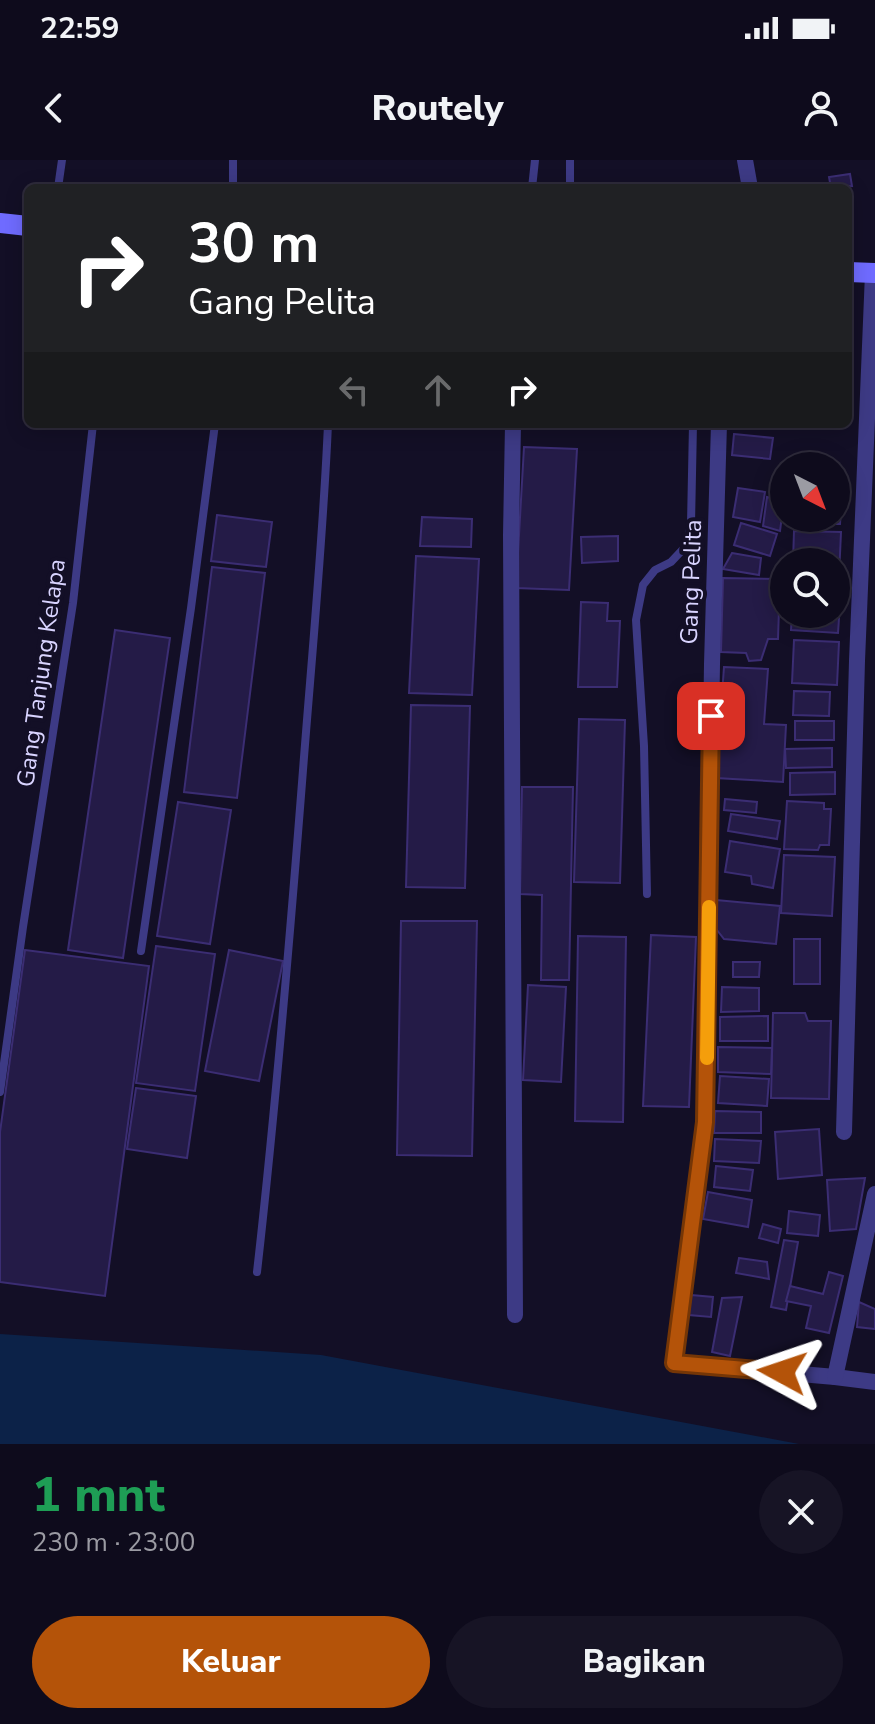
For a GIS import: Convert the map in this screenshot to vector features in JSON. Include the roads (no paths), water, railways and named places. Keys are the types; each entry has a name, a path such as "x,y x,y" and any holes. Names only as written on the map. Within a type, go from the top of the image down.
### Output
{"main road":[{"path":"0,223 24,226"},
{"path":"852,272 874,273"}],"street":[{"path":"745,160 749,184"},
{"path":"844,1132 857,661 874,273"},
{"path":"513,428 515,1315"},
{"name":"Gang Pelita","path":"719,428 705,1122 674,1363 835,1377"},
{"path":"875,1194 835,1377 875,1382"}],"lane":[{"path":"59,184 62,160"},
{"path":"233,160 233,184"},
{"path":"532,184 535,160"},
{"path":"570,160 570,184"},
{"name":"Gang Tanjung Kelapa","path":"0,1092 73,603 93,428"},
{"path":"141,951 214,428"},
{"path":"257,1272 275,1108 324,512 328,428"},
{"path":"647,894 644,746 636,620 643,585 655,570 671,562 687,545 691,524 693,428"}],"water":[{"path":"0,1334 321,1355 799,1444 0,1444"}]}
